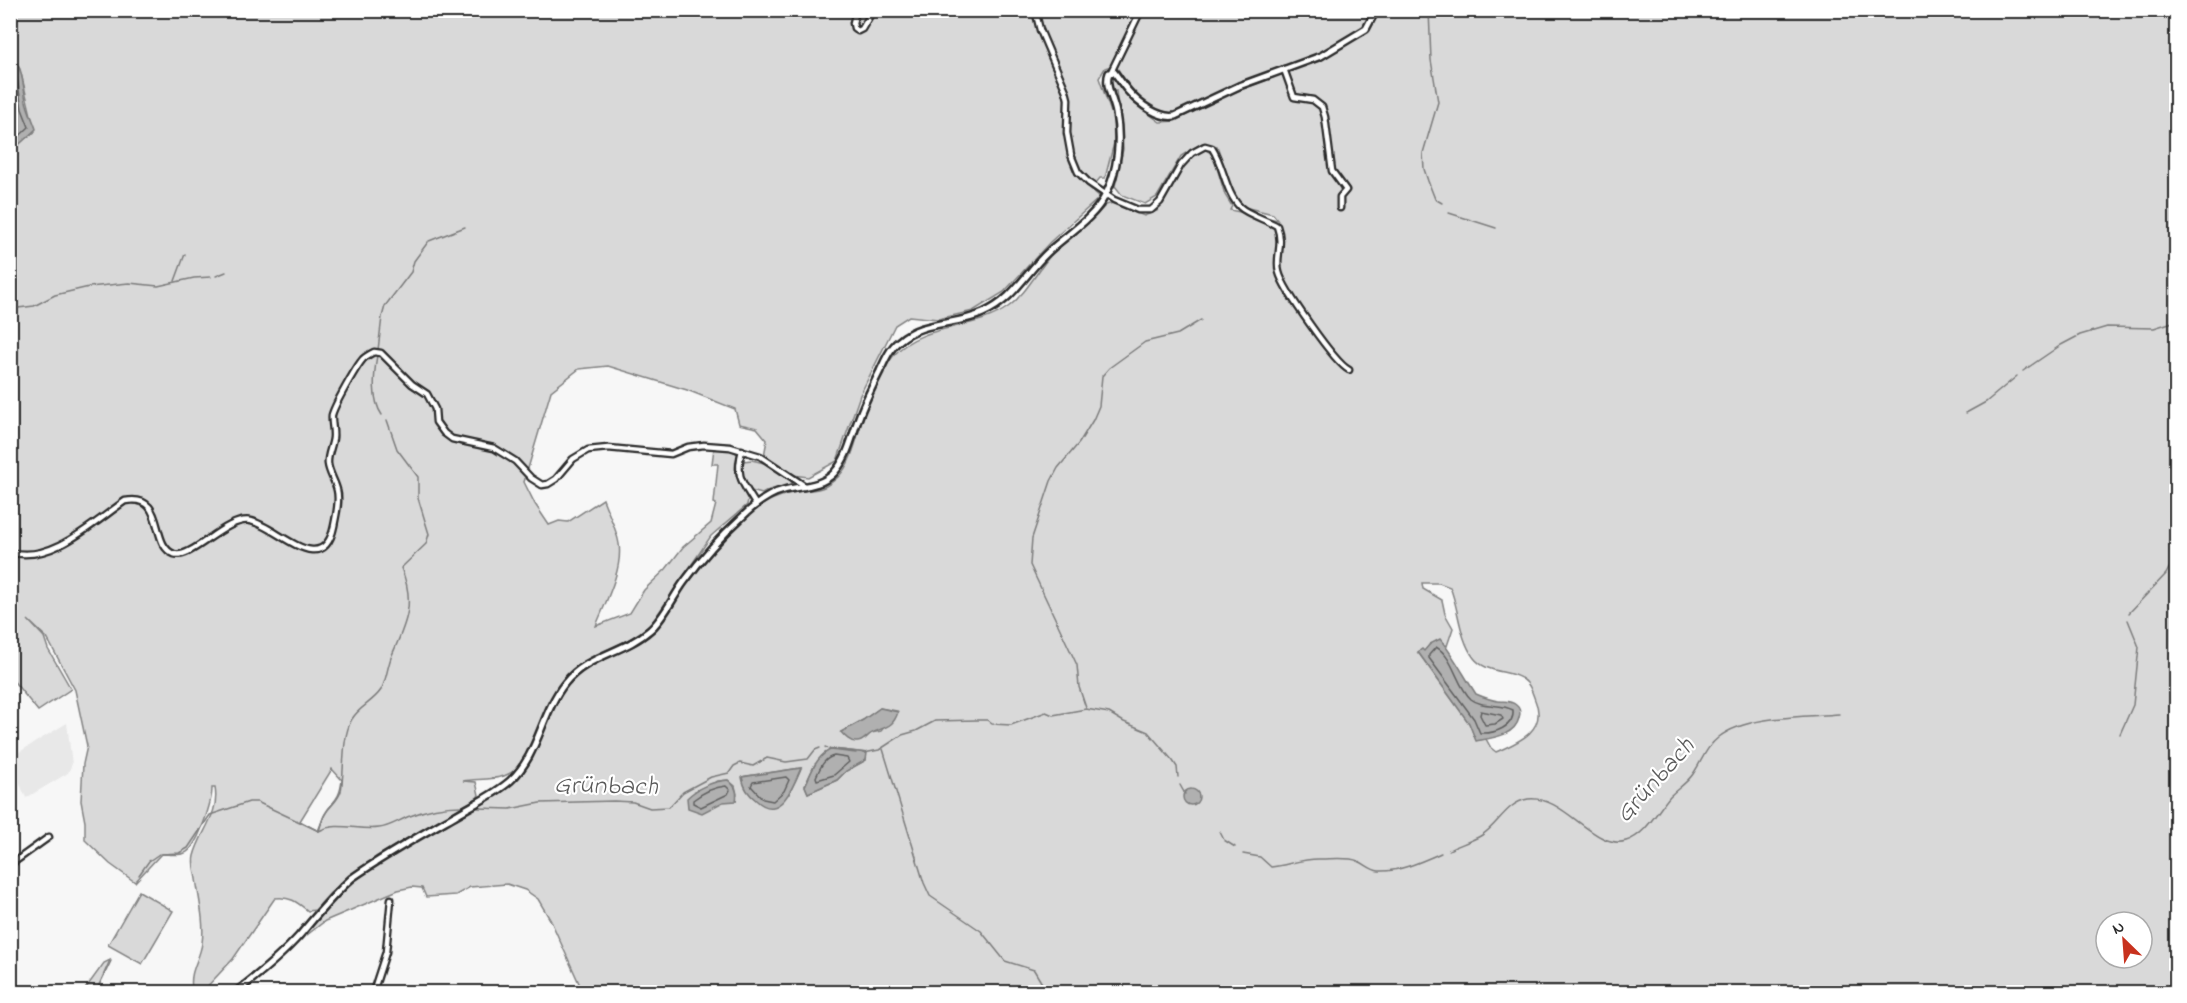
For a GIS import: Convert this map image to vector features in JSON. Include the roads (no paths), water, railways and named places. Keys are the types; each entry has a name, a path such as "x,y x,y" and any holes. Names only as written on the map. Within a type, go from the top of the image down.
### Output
{"main road":[{"path":"236,993 298,938 333,895 352,878 402,845 509,782 533,750 555,696 567,680 582,666 637,640 653,628 683,582 706,553 756,505 776,493 817,484 830,477 846,456 872,387 896,343 922,328 963,320 983,313 1008,298 1043,256 1096,209 1106,194 1117,161 1119,134 1107,75 1111,72 1116,75 1132,96 1159,115 1168,118 1239,86 1321,56 1358,36 1366,29 1376,10"}],"street":[{"path":"856,10 853,23 854,28 858,31 862,29 873,10"},
{"path":"1035,10 1040,30 1066,91 1068,144 1074,164 1089,183 1138,210 1151,210 1160,202 1181,165 1192,153 1205,146 1212,148 1218,156 1231,195 1241,209 1277,226 1281,244 1278,271 1285,288 1321,340 1349,370"},
{"path":"1111,72 1141,10"},
{"path":"1284,69 1294,97 1313,100 1322,107 1332,171 1346,190 1340,197 1340,208"},
{"path":"10,552 25,556 49,551 125,501 135,499 141,500 150,507 164,546 172,554 181,555 223,529 249,521 264,526 294,545 323,549 328,545 332,536 338,497 337,488 328,466 333,439 332,414 362,360 374,352 381,353 412,384 427,394 435,409 436,422 444,433 452,439 494,448 515,461 531,478 542,485 556,479 573,459 588,450 609,448 671,454 688,447 704,445 730,447 760,456 802,483 804,487"},
{"path":"742,450 738,474 756,505"},
{"path":"10,864 49,837"},
{"path":"373,993 386,952 391,898"}],"water":[{"path":"11,55 20,71 27,104 36,129 11,152"},
{"path":"1440,639 1476,694 1493,700 1512,702 1518,707 1520,716 1513,729 1502,735 1476,741 1469,723 1418,652 1422,649 1424,651 1430,644"},
{"path":"880,708 898,712 889,725 859,742 850,740 841,732 863,720"},
{"path":"833,749 867,753 866,760 846,771 837,780 808,793 805,786 816,764 827,751"},
{"path":"801,768 785,799 773,807 765,806 751,796 745,788 742,777"},
{"path":"728,780 737,794 736,801 723,802 702,813 688,808 687,798 700,788"},
{"path":"1191,789 1199,797 1191,805 1183,797"}],"waterway":[{"path":"1429,10 1431,60 1438,102 1423,153 1424,169 1435,199 1442,203"},
{"path":"1449,213 1496,228"},
{"path":"429,241 465,227"},
{"path":"378,350 385,306 411,272 414,261 428,242"},
{"path":"175,281 185,254"},
{"path":"216,276 226,272"},
{"path":"10,309 34,306 55,295 89,287 129,283 158,286 194,278 211,277"},
{"path":"1086,708 1079,687 1077,665 1030,565 1032,538 1051,481 1093,420 1099,406 1102,376 1109,368 1145,342 1178,334 1201,320"},
{"path":"2023,371 2080,335 2107,327 2154,328 2176,321"},
{"path":"377,355 374,378 375,394 382,415"},
{"path":"1966,413 1986,402 2017,376"},
{"path":"319,831 325,814 340,795 346,736 352,719 381,690 390,659 405,623 408,592 401,568 426,544 429,534 418,498 418,477 397,449 387,420"},
{"path":"2129,613 2166,574 2176,555"},
{"path":"2120,734 2133,705 2139,647 2128,620"},
{"name":"Grünbach","path":"864,753 879,750 902,735 935,721 987,720 992,724 1011,725 1046,712 1053,715 1086,709 1109,713 1148,732 1173,761 1177,767 1178,777"},
{"name":"Grünbach","path":"1449,850 1482,835 1514,804 1528,799 1541,800 1554,805 1603,838 1614,842 1626,841 1639,834 1670,796 1691,777 1711,745 1719,737 1731,730 1760,721 1839,714"},
{"name":"Grünbach","path":"825,747 831,750 856,753"},
{"name":"Grünbach","path":"478,808 510,809 540,803 614,801 633,802 650,808 669,807 683,792 711,777 729,773 734,766 740,763 753,766 767,758 786,762 808,759 815,750 820,748"},
{"path":"883,749 930,896 981,931 1005,961 1034,970 1047,992"},
{"name":"Grünbach","path":"1180,785 1185,794"},
{"name":"Grünbach","path":"162,854 179,853 188,848 210,815 249,802 257,802 319,831 341,826 371,829 383,827 422,812 461,806"},
{"name":"Grünbach","path":"1220,832 1224,840 1235,847"},
{"name":"Grünbach","path":"1243,854 1260,857 1271,867 1308,860 1345,859 1358,861 1379,871 1387,871 1403,868 1441,853"},
{"name":"Grünbach","path":"139,875 149,861 159,854"},
{"name":"Grünbach","path":"96,992 111,961"}]}
